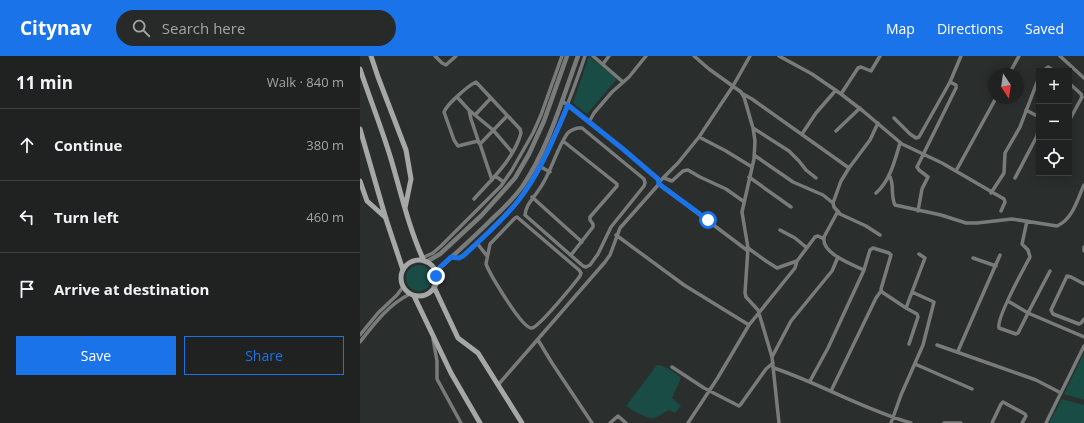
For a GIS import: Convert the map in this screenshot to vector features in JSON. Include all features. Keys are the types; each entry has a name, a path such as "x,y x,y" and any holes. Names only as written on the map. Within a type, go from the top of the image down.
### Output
{"main road":[{"path":"371,56 406,150 411,180 405,209"},
{"path":"360,69 391,158 405,209 424,261 433,267 435,272 436,282 430,292 423,296 412,295"},
{"path":"360,129 386,219 403,270 401,279 403,287 412,295 451,373 480,423"},
{"path":"360,180 367,201 386,219"},
{"path":"403,270 412,262 424,261"},
{"path":"434,287 458,338 478,353 522,423"}],"street":[{"path":"435,56 446,65 456,56"},
{"path":"424,261 435,252 504,182 533,133 562,56"},
{"path":"424,261 440,254 476,221 515,178 544,121 567,56"},
{"path":"435,272 507,204 522,187 551,131 578,56"},
{"path":"451,257 461,257 477,243 518,201 540,166 550,146 568,105 585,56"},
{"path":"593,56 623,82"},
{"path":"603,64 609,56"},
{"path":"589,122 594,113 612,92 629,77 646,56"},
{"path":"694,56 743,94 849,168"},
{"path":"498,384 538,340 607,258 620,228 699,137 733,86 750,56"},
{"path":"779,56 812,74 836,90 900,142 956,171 1005,201 1001,211"},
{"path":"841,94 858,68 861,67 871,71 880,56"},
{"path":"894,118 910,134 916,138 919,137 950,82 961,56"},
{"path":"1012,68 1019,56"},
{"path":"1060,56 1084,78"},
{"path":"474,199 492,180 512,152 521,131 476,82 446,108 444,112 454,142 459,146 479,143 507,116"},
{"path":"918,211 922,189 928,176 917,167 956,88 956,86 950,82"},
{"path":"991,193 1003,175 1005,153 1020,127 1036,85"},
{"path":"1072,86 1081,94 1082,97 1072,115"},
{"path":"802,134 816,113 836,90"},
{"path":"743,94 755,139 752,167 742,214 748,249 745,295 759,313 772,357 779,423"},
{"path":"458,97 469,110 493,130 512,152"},
{"path":"475,115 491,98"},
{"path":"562,101 623,149 658,179 659,183 766,262 777,268 797,261"},
{"path":"956,171 993,104"},
{"path":"836,131 860,108"},
{"path":"469,110 492,180"},
{"path":"1026,110 1036,115"},
{"path":"833,203 841,181 870,140 878,123"},
{"path":"582,128 644,179 644,186 611,227 598,254 590,265 586,267 526,216 525,209 550,172 563,141 571,130 582,128"},
{"path":"753,128 789,151 806,170 816,178"},
{"path":"699,137 752,167"},
{"path":"1015,178 1036,138"},
{"path":"563,141 617,184 590,218 593,227 571,255"},
{"path":"876,193 882,188 889,175 900,142"},
{"path":"754,154 793,182 823,194 833,203 841,215 866,226 880,235"},
{"path":"540,166 550,172"},
{"path":"664,178 672,181 683,171 688,170 700,178 726,189 744,201"},
{"path":"889,175 892,180 892,196 894,204 918,211 941,215 966,223 1009,219 1027,221 1053,227 1063,224 1070,217 1084,185"},
{"path":"495,176 504,182"},
{"path":"749,176 791,207"},
{"path":"532,198 582,242"},
{"path":"838,211 824,239 825,247 838,258 864,270"},
{"path":"471,216 476,221"},
{"path":"477,243 487,256 486,266 518,317 530,328 537,325 581,275 580,270 518,217 515,218 490,244 487,256"},
{"path":"1027,221 1022,243 1028,250 1030,257 999,321 998,326 1000,328 1017,334 1050,271"},
{"path":"780,230 795,238 806,248"},
{"path":"616,236 684,285 749,325"},
{"path":"688,423 717,379 749,325 795,268 797,261 816,236 824,239"},
{"path":"810,381 828,348 864,270 870,250 872,248 890,253 881,291 876,298 831,391"},
{"path":"906,308 925,258 920,254"},
{"path":"958,351 1000,255"},
{"path":"772,357 791,321 832,271 838,258"},
{"path":"973,258 996,266"},
{"path":"1084,284 1071,276 1067,276 1051,310 1053,314 1079,324 1084,319"},
{"path":"360,336 378,313 397,295 403,287"},
{"path":"881,291 918,315 908,344"},
{"path":"891,423 901,395 923,345 934,302 912,292"},
{"path":"360,342 390,307 402,297 412,295"},
{"path":"1008,301 1028,313 1084,337"},
{"path":"433,335 437,361 437,379 461,423"},
{"path":"538,340 552,364 592,423"},
{"path":"936,344 1036,380 1061,393"},
{"path":"1046,423 1084,346"},
{"path":"672,367 709,390 737,405 740,405 766,369 773,363"},
{"path":"915,364 972,389"},
{"path":"774,368 810,381 893,418 911,423"},
{"path":"992,423 1001,404 1004,402 1025,414 1026,416 1022,423"},
{"path":"610,423 618,416 626,423"},
{"path":"944,423 961,423"}],"green space":[{"path":"589,56 617,79 587,114 573,103"},
{"path":"419,265 428,269 432,278 428,287 419,291 410,287 406,278 410,269"},
{"path":"1084,353 1084,400 1064,394"},
{"path":"657,365 667,368 681,378 672,398 681,406 675,413 669,410 654,418 651,418 626,406"},
{"path":"1062,399 1084,405 1084,423 1049,423"}],"route":[{"path":"436,276 435,272 451,257 459,258 463,256 489,232 518,201 533,178 550,146 568,105 658,179 659,184 708,220"}]}
